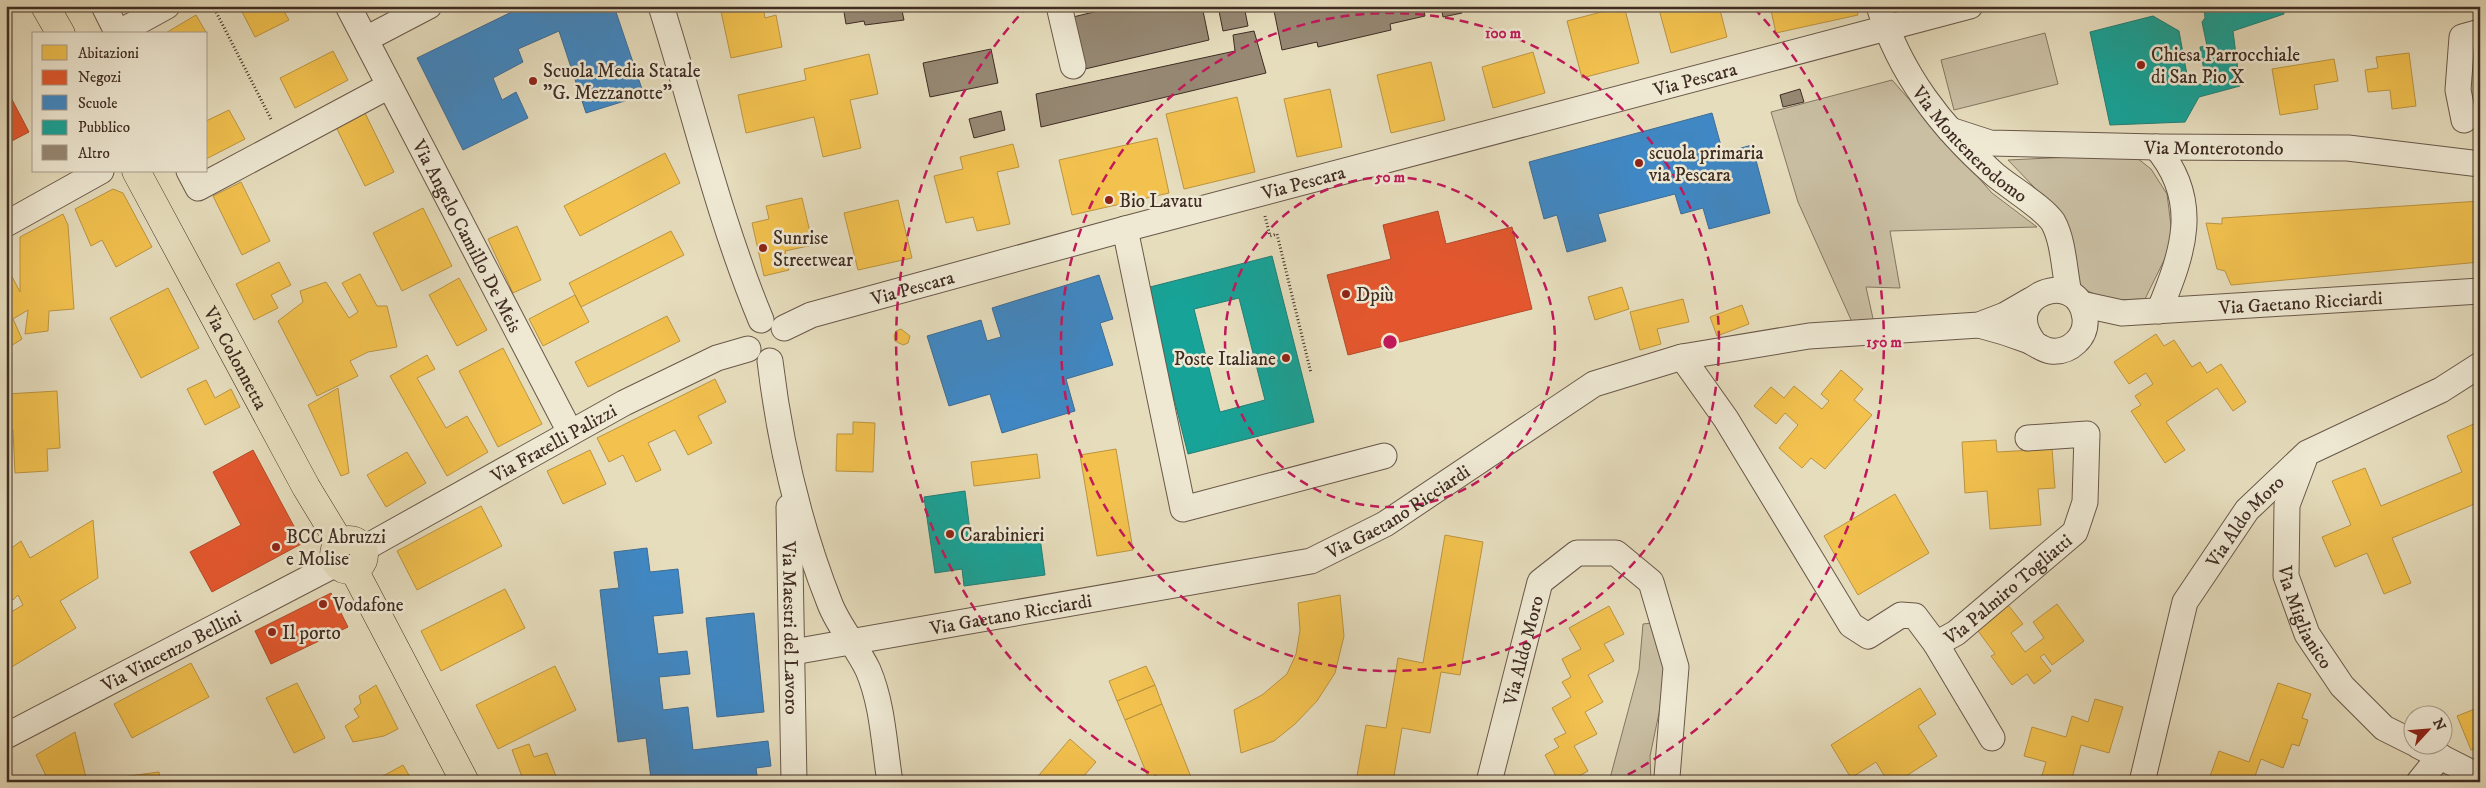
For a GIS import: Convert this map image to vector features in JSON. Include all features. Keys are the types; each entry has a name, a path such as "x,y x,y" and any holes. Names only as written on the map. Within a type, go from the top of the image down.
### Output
{"main road":[{"path":"46,6 59,32"},
{"name":"Via Colonnetta","path":"137,172 306,487 348,557 465,782"}],"street":[{"path":"104,6 117,32"},
{"path":"122,32 167,6"},
{"name":"Via Angelo Camillo De Meis","path":"348,6 570,432"},
{"path":"661,6 740,272 760,320"},
{"path":"1058,6 1073,66"},
{"name":"Via Pescara","path":"784,328 811,315 1259,193 1882,17 1970,6"},
{"path":"366,39 416,9"},
{"name":"Via Montenerodomo","path":"1882,17 1910,79 1936,115 1994,174 2049,217 2056,228 2075,298"},
{"path":"2464,120 2458,90 2462,37 2480,32"},
{"path":"190,172 198,188 390,86"},
{"name":"Via Monterotondo","path":"1950,130 1990,143 2156,147 2348,148 2480,164"},
{"path":"2156,147 2168,161 2176,175 2185,230 2178,267 2159,311"},
{"path":"6,224 99,172"},
{"path":"1125,229 1183,509 1384,456"},
{"path":"2033,299 2044,292 2054,290 2075,298 2086,322 2078,340 2071,347 2052,351 2034,343 2024,324 2027,308 2033,299 2048,281 2061,250"},
{"name":"Via Gaetano Ricciardi","path":"2075,298 2122,313 2480,291"},
{"name":"Via Gaetano Ricciardi","path":"793,652 1311,561 1385,524 1594,384 1682,357 1809,336 1979,324 2005,315 2033,299"},
{"name":"Via Gaetano Ricciardi","path":"2078,340 2122,313"},
{"path":"760,320 774,320 784,328 788,339 785,351 770,361 758,358 748,349 747,335 750,329 760,320"},
{"name":"Via Gaetano Ricciardi","path":"1979,324 2034,343"},
{"name":"Via Fratelli Palizzi","path":"348,557 570,432 717,358 748,349"},
{"name":"Via Palmiro Togliatti","path":"1682,357 1726,419 1851,625 1868,636 1901,615 1915,616 1936,644 1956,633 2075,532 2085,502 2087,434 2028,438"},
{"name":"Via Maestri del Lavoro","path":"770,361 788,474 793,652 794,782"},
{"name":"Via Aldo Moro","path":"2142,782 2185,602 2247,510 2307,453 2442,390 2480,365"},
{"name":"Via Miglianico","path":"2307,453 2287,505 2286,576 2307,634 2342,686 2384,728 2404,738"},
{"name":"Via Maestri del Lavoro","path":"788,474 816,566 831,606 852,643"},
{"name":"Via Aldo Moro","path":"1489,782 1540,582 1577,553 1616,553 1651,582 1676,667 1668,782"},
{"name":"Via Vincenzo Bellini","path":"6,736 348,557"},
{"path":"852,643 868,670 878,704 890,782"},
{"path":"1936,644 1992,738"},
{"path":"2419,782 2427,756"},
{"path":"2439,756 2480,777"}],"path":[{"path":"213,6 283,142"},
{"path":"1259,193 1270,236 1277,234 1311,372"}],"shaded area":[{"path":"2045,33 2058,84 1954,110 1941,60"},
{"path":"1892,80 1992,193 2037,227 1890,231 1900,288 1866,287 1874,323 1852,322 1798,202 1771,112"},
{"path":"2132,154 2151,169 2167,194 2173,242 2145,299 2109,300 2078,287 2060,214 2008,160"},
{"path":"1652,623 1666,663 1659,713 1650,756 1651,782 1609,782 1639,670 1643,624"}],"building: Abitazioni":[{"path":"239,6 281,6 289,20 255,37"},
{"path":"701,6 763,6 765,18 776,15 782,47 731,58 720,7 702,11"},
{"path":"1624,6 1639,63 1582,78 1567,21"},
{"path":"1658,6 1719,6 1727,37 1671,53"},
{"path":"1770,6 1856,6 1858,15 1776,33"},
{"path":"196,15 206,32 167,32"},
{"path":"333,51 348,80 295,108 280,78"},
{"path":"1533,52 1545,93 1493,108 1482,67"},
{"path":"2409,53 2416,106 2392,109 2390,90 2368,92 2365,70 2378,68 2376,57"},
{"path":"869,54 878,94 850,100 861,148 823,157 814,117 746,133 738,95 806,80 804,69"},
{"path":"2334,59 2338,81 2314,85 2318,109 2280,115 2272,69"},
{"path":"1431,62 1445,120 1391,133 1377,75"},
{"path":"1330,89 1342,147 1297,157 1284,99"},
{"path":"1237,97 1255,172 1184,189 1166,114"},
{"path":"229,110 245,139 208,158 208,120"},
{"path":"365,113 394,172 365,186 336,127"},
{"path":"1157,138 1169,193 1072,215 1059,160"},
{"path":"1013,144 1019,167 997,172 1010,224 977,231 973,217 946,223 934,176 963,169 960,157"},
{"path":"665,153 680,183 580,236 564,206"},
{"path":"241,182 270,241 242,255 213,196"},
{"path":"113,189 123,193 152,247 116,267 102,240 91,246 75,209"},
{"path":"802,198 813,245 785,251 789,270 764,276 752,223 769,219 766,206"},
{"path":"898,200 912,258 858,270 844,213"},
{"path":"2480,201 2480,262 2231,285 2225,271 2217,269 2206,223 2222,224 2222,218"},
{"path":"423,208 452,266 402,291 373,233"},
{"path":"63,214 68,225 74,309 49,311 48,331 25,334 28,310 13,319 22,339 6,349 6,265 20,292 20,237"},
{"path":"517,226 541,280 513,293 488,239"},
{"path":"671,231 684,255 581,307 569,283"},
{"path":"279,262 291,285 271,295 278,308 254,320 236,284"},
{"path":"360,274 377,306 387,306 397,347 368,352 350,361 358,376 317,396 278,321 303,302 300,291 326,282 349,318 358,312 342,283"},
{"path":"459,278 487,330 457,346 429,295"},
{"path":"1622,287 1629,309 1595,320 1588,297"},
{"path":"168,288 199,348 141,378 110,318"},
{"path":"575,295 589,322 543,346 529,319"},
{"path":"1683,299 1689,322 1657,329 1661,344 1640,350 1630,312"},
{"path":"1742,305 1749,324 1717,336 1710,317"},
{"path":"667,316 680,341 588,387 575,362"},
{"path":"901,329 910,336 908,343 903,345 895,341 894,336 896,331"},
{"path":"2156,334 2164,346 2174,340 2192,367 2200,362 2207,373 2221,364 2246,402 2233,411 2217,388 2166,422 2185,450 2165,463 2131,411 2141,405 2135,396 2153,384 2146,373 2129,384 2114,362"},
{"path":"503,348 542,424 498,447 459,371"},
{"path":"427,355 435,369 417,378 446,428 467,416 488,452 447,476 390,376"},
{"path":"1841,370 1863,389 1854,400 1872,415 1825,469 1811,458 1802,468 1779,448 1798,425 1785,413 1776,424 1754,406 1771,387 1784,398 1794,386 1822,409 1829,401 1821,394"},
{"path":"715,379 726,402 698,416 712,443 688,455 675,430 648,443 661,470 636,482 623,455 609,462 597,438"},
{"path":"206,380 215,398 231,389 240,407 205,425 187,389"},
{"path":"338,388 349,473 341,476 308,405"},
{"path":"57,391 60,448 47,449 48,471 15,473 13,430 6,430 6,394"},
{"path":"853,422 875,423 873,472 836,471 837,434 853,434"},
{"path":"2478,422 2480,510 2477,503 2392,538 2411,583 2384,594 2367,553 2335,567 2322,537 2351,525 2332,481 2365,468 2381,506 2462,472 2447,436"},
{"path":"1996,440 1997,452 2052,449 2055,488 2038,489 2041,525 1990,529 1987,491 1965,493 1962,442"},
{"path":"1116,449 1133,550 1097,556 1080,455"},
{"path":"590,450 606,484 563,504 547,471"},
{"path":"407,452 426,483 386,507 367,475"},
{"path":"1037,454 1040,478 974,486 971,462"},
{"path":"1895,494 1929,553 1858,595 1824,536"},
{"path":"481,506 502,546 417,590 397,551"},
{"path":"93,520 98,578 60,601 76,628 10,668 6,661 6,615 23,605 18,595 13,600 6,589 6,552 21,541 30,558"},
{"path":"1445,535 1483,542 1460,675 1441,672 1430,733 1402,728 1393,782 1356,782 1366,725 1386,728 1398,658 1423,663"},
{"path":"505,589 525,628 441,671 421,631"},
{"path":"1340,595 1344,636 1335,673 1317,701 1295,724 1274,741 1241,753 1234,710 1262,695 1287,674 1296,654 1300,630 1298,603"},
{"path":"2005,601 2023,624 2011,633 2025,652 2044,638 2033,622 2057,604 2084,641 2052,665 2044,654 2040,657 2051,671 2034,684 2027,674 2012,685 1991,656 1995,654 1973,624"},
{"path":"1609,606 1624,634 1604,644 1614,661 1588,675 1603,702 1585,712 1597,734 1574,746 1588,771 1568,782 1559,782 1545,755 1559,747 1554,739 1566,733 1552,708 1571,697 1562,682 1571,677 1562,659 1581,649 1569,628"},
{"path":"191,663 209,697 132,738 114,704"},
{"path":"555,666 576,710 498,749 476,705"},
{"path":"1146,666 1155,685 1117,701 1109,681"},
{"path":"297,683 325,738 294,753 266,698"},
{"path":"2278,683 2311,694 2302,718 2308,720 2299,746 2292,744 2283,768 2261,759 2253,782 2208,782 2219,751 2249,762"},
{"path":"376,685 398,729 384,736 353,742 345,726 359,717 354,709 361,703 359,696"},
{"path":"1155,685 1162,704 1125,720 1117,701"},
{"path":"1920,688 1936,714 1918,726 1937,756 1897,782 1888,782 1876,762 1851,778 1831,745"},
{"path":"2095,699 2123,707 2109,753 2081,745 2071,782 2040,782 2046,762 2024,756 2032,727 2066,737 2072,716 2088,722"},
{"path":"1162,704 1193,782 1150,782 1125,720"},
{"path":"2480,707 2480,747 2471,750 2457,716"},
{"path":"75,732 87,782 49,782 36,755"},
{"path":"1070,739 1096,762 1082,778 1087,782 1033,782"},
{"path":"529,744 534,757 547,753 557,779 548,782 524,782 512,750"},
{"path":"403,765 413,782 360,782 371,776 374,781"},
{"path":"159,772 160,782 122,782 121,777"},
{"path":"2021,776 2040,782 2019,782"},
{"path":"856,778 857,782 829,782"}],"building: Negozi":[{"path":"6,88 29,132 6,144"},
{"path":"1438,211 1446,244 1512,227 1532,309 1348,355 1327,275 1391,259 1383,225"},
{"path":"253,450 303,543 212,592 190,552 241,525 213,472"},
{"path":"331,593 348,627 271,664 255,631"}],"building: Scuole":[{"path":"524,6 614,6 644,95 586,113 559,31 518,49 523,62 493,78 502,100 516,92 528,118 463,150 417,58"},
{"path":"1712,113 1723,153 1752,145 1770,213 1709,229 1703,208 1681,214 1675,194 1598,214 1606,241 1567,252 1557,215 1544,219 1529,162"},
{"path":"1099,275 1113,319 1100,323 1113,365 1066,379 1075,411 1002,433 990,394 949,406 927,336 981,320 987,341 1001,337 992,308"},
{"path":"647,548 650,572 678,569 683,613 653,616 658,654 687,651 690,674 659,677 663,710 688,707 693,750 768,741 771,766 756,768 758,782 666,782 665,777 651,779 646,738 618,742 600,590 619,588 614,552"},
{"path":"754,613 764,712 717,717 706,618"}],"building: Pubblico":[{"name":"Chiesa Parrocchiale di San Pio X","path":"2204,6 2283,6 2284,14 2233,31 2240,86 2199,97 2185,122 2110,125 2090,32 2153,16 2179,31 2189,86 2206,83 2200,47 2207,46 2202,22 2205,18"},
{"path":"1272,256 1314,422 1188,454 1146,288","holes":["1239,298 1265,400 1220,412 1194,309"]},
{"name":"Carabinieri","path":"965,491 971,539 1039,530 1045,575 964,586 962,569 935,573 924,497"}],"building: Altro":[{"path":"843,6 901,6 904,20 865,25 864,21 846,24"},
{"path":"1119,6 1202,6 1209,40 1085,69 1073,17"},
{"path":"1218,6 1244,6 1248,26 1223,31"},
{"path":"1273,6 1423,6 1425,16 1390,24 1391,30 1318,47 1317,42 1282,50"},
{"path":"1441,6 1460,6 1462,13 1443,17"},
{"path":"1254,31 1266,73 1041,127 1036,94 1235,51 1233,35"},
{"path":"991,49 998,83 930,97 923,63"},
{"path":"1800,89 1804,102 1783,107 1780,95"},
{"path":"1001,111 1005,130 974,138 969,119"}],"place":[{"name":"Chiesa Parrocchiale di San Pio X","path":"2141,65"},
{"name":"Scuola Media Statale \"G. Mezzanotte\"","path":"533,81"},
{"name":"scuola primaria via Pescara","path":"1639,163"},
{"name":"Bio Lavatu","path":"1109,200"},
{"name":"Sunrise Streetwear","path":"763,248"},
{"name":"Dpiù","path":"1346,294"},
{"name":"Poste Italiane","path":"1286,358"},
{"name":"Carabinieri","path":"950,534"},
{"name":"BCC Abruzzi e Molise","path":"276,547"},
{"name":"Vodafone","path":"323,604"},
{"name":"Il porto","path":"272,632"}]}
